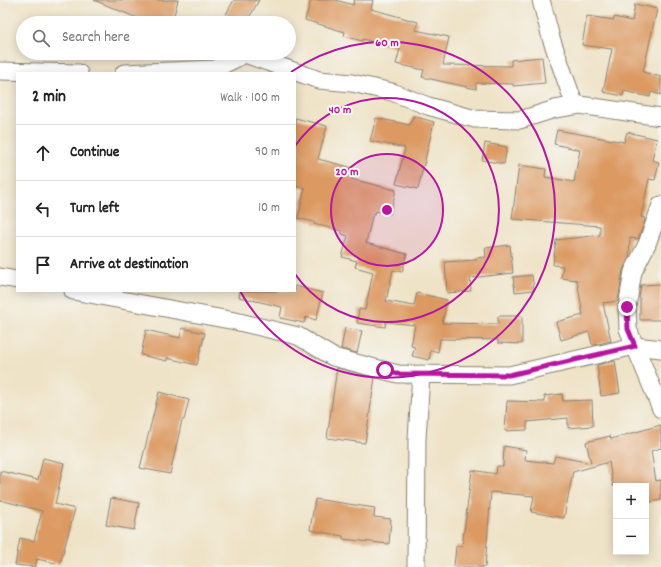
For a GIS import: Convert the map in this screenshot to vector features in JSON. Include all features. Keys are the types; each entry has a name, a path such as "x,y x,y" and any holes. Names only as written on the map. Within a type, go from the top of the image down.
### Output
{"street":[{"path":"541,0 554,45 575,106"},
{"path":"147,72 215,69 233,60"},
{"path":"262,60 320,80 352,83 392,92 428,106 475,119 520,120 555,109 580,105 661,117"},
{"path":"0,71 40,72"},
{"path":"661,205 647,244 633,272 627,307 628,329 661,409"},
{"path":"0,277 16,280"},
{"path":"78,292 236,321 298,336 333,357 398,374 509,375 635,346 661,349"},
{"path":"416,567 417,439 421,374"}],"building":[{"path":"94,0 178,0 174,16 132,16"},
{"path":"234,0 259,0 250,16 225,16"},
{"path":"311,0 336,0 353,5 354,0 373,0 371,9 418,22 415,30 449,37 443,65 511,66 511,60 542,57 545,83 513,86 513,84 476,83 476,89 422,77 424,70 396,64 400,49 363,39 362,41 344,36 345,32 305,20"},
{"path":"635,4 657,9 643,72 661,77 661,95 651,92 650,97 624,91 623,96 603,92 612,49 582,45 587,16 614,20 614,17 632,21"},
{"path":"413,116 434,122 418,189 396,184 405,148 370,141 376,118 410,125"},
{"path":"296,118 327,126 318,159 353,168 351,179 396,190 390,214 376,211 375,214 373,213 366,243 407,254 402,272 393,270 386,301 414,306 417,293 447,300 442,323 498,324 498,316 522,316 522,344 498,343 498,340 440,339 438,352 431,350 429,360 412,356 415,347 411,346 415,325 386,322 385,327 357,323 359,309 365,310 373,272 355,267 357,261 342,257 348,236 342,234 342,231 314,224 314,222 298,218 305,188 296,186"},
{"path":"557,130 624,142 627,132 657,139 652,160 659,162 655,180 649,179 641,217 645,218 644,224 638,239 630,238 629,258 623,270 618,301 603,303 611,341 594,345 592,344 589,332 561,340 556,322 583,315 577,280 561,278 563,266 553,265 556,240 600,235 600,226 512,219 519,165 546,169 545,177 574,182 580,150 554,144"},
{"path":"485,143 507,147 504,164 482,160"},
{"path":"510,245 513,273 470,278 471,291 447,293 445,262 476,260 476,258 486,257 485,248"},
{"path":"532,275 534,290 515,292 513,277"},
{"path":"661,284 660,320 640,320 639,298 641,285"},
{"path":"296,286 323,293 316,320 306,317 304,323 280,318 282,307 239,297 240,292 296,292"},
{"path":"182,328 205,333 197,365 167,358 167,361 141,355 146,330 180,338"},
{"path":"345,328 362,331 357,353 341,349"},
{"path":"615,361 620,393 601,396 597,365"},
{"path":"337,368 375,378 365,443 327,438"},
{"path":"159,392 189,400 184,420 182,420 170,474 140,468"},
{"path":"562,394 563,401 592,400 593,426 568,428 568,418 527,422 527,430 505,431 507,401 545,402 544,396"},
{"path":"661,425 661,448 651,451 656,481 661,480 661,500 649,502 649,483 613,483 613,486 609,462 573,472 564,518 531,512 534,496 491,492 485,567 454,567 456,546 462,546 472,470 496,474 497,466 503,466 504,446 526,450 525,460 553,463 555,456 591,463 586,442 610,436 611,439"},
{"path":"43,458 64,463 55,504 75,509 60,564 37,559 35,567 15,565 20,538 34,541 42,511 0,500 0,471 38,480"},
{"path":"111,498 139,503 134,530 106,525"},
{"path":"315,499 375,508 374,517 391,519 389,544 343,539 343,536 310,530"}],"route":[{"path":"385,370 398,374 509,375 542,369 635,346 628,329 627,307"}]}
